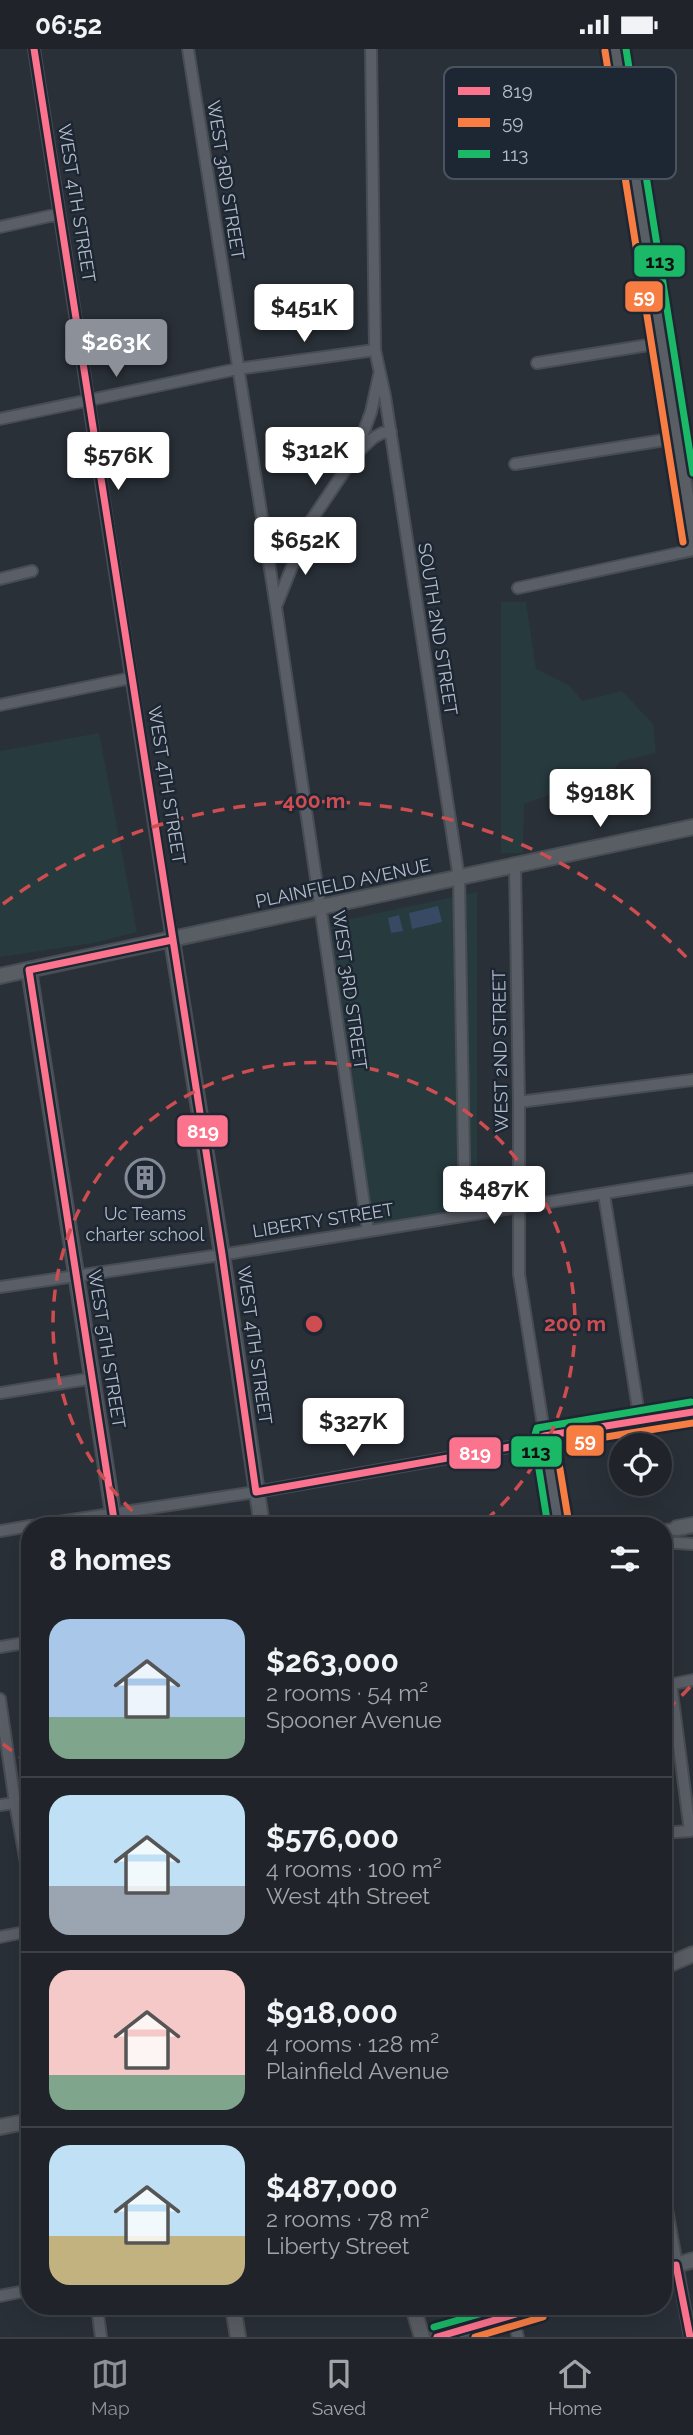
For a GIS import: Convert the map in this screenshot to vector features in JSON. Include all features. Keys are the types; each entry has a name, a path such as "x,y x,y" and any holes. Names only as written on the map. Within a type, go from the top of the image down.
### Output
{"main road":[{"path":"615,49 618,67"},
{"path":"635,179 693,540"},
{"name":"PLAINFIELD AVENUE","path":"0,976 693,827"},
{"name":"WEST 4TH STREET","path":"172,940 260,1517"},
{"name":"WEST 5TH STREET","path":"29,970 114,1517"},
{"path":"672,1529 693,1528"},
{"path":"672,1963 693,1954"},
{"path":"0,2127 21,2123"},
{"path":"672,2266 693,2260"},
{"path":"234,2315 238,2337"},
{"path":"415,2315 422,2337"},
{"path":"436,2337 512,2315"}],"street":[{"name":"WEST 4TH STREET","path":"34,49 172,940"},
{"name":"WEST 3RD STREET","path":"188,49 276,607 368,1231"},
{"name":"SOUTH 2ND STREET","path":"371,49 375,350 391,432 459,878 465,1215"},
{"path":"0,227 60,214"},
{"path":"537,363 661,343"},
{"path":"0,419 237,369 375,350"},
{"path":"356,454 371,412 380,372"},
{"path":"276,607 293,564 300,537 356,454 373,437 391,432"},
{"path":"516,464 677,438"},
{"path":"267,552 281,549 300,537"},
{"path":"519,588 693,550"},
{"path":"0,579 32,571"},
{"path":"0,705 131,678"},
{"name":"WEST 2ND STREET","path":"515,866 519,1275 558,1517"},
{"path":"519,1102 693,1080"},
{"name":"LIBERTY STREET","path":"0,1287 693,1179"},
{"path":"604,1194 640,1421"},
{"path":"0,1393 94,1378"},
{"path":"125,1517 510,1447 544,1436 693,1412"},
{"path":"0,1531 21,1528"},
{"path":"672,1543 693,1544"},
{"path":"0,1647 21,1644"},
{"path":"672,1684 693,1680"},
{"path":"0,1699 21,1835"},
{"path":"672,1717 690,1831 672,1832"},
{"path":"0,1805 21,1802"},
{"path":"0,1937 21,1933"},
{"path":"672,2274 690,2337"},
{"path":"0,2296 21,2292"},
{"path":"98,2315 102,2337"},
{"path":"512,2315 518,2337"}],"green space":[{"path":"501,602 526,602 536,669 570,686 582,701 622,691 653,724 656,753 621,761 597,789 549,795 524,804 523,853 501,853"},
{"path":"99,733 137,932 93,943 0,957 0,751"},
{"path":"477,892 477,1211 369,1228 322,925"}],"water":[{"path":"438,906 442,922 412,929 409,913"},
{"path":"399,915 403,931 391,933 388,918"}],"transit line":[{"name":"819","path":"34,49 222,1254 256,1492"},
{"name":"113","path":"626,49 629,67"},
{"name":"59","path":"605,51 608,67"},
{"name":"59","path":"625,179 683,542"},
{"name":"113","path":"647,179 693,473"},
{"name":"819","path":"29,970 172,940"},
{"name":"819","path":"29,970 114,1517"},
{"name":"113","path":"547,1517 534,1438 537,1428 691,1402"},
{"name":"819","path":"256,1492 510,1447 544,1436 693,1412"},
{"name":"59","path":"568,1517 556,1445 693,1423"},
{"name":"819","path":"676,2265 690,2337"},
{"name":"113","path":"434,2327 476,2315"},
{"name":"819","path":"437,2337 513,2315"},
{"name":"59","path":"475,2337 543,2317"}],"place":[{"name":"Uc Teams charter school","path":"145,1178"}]}
